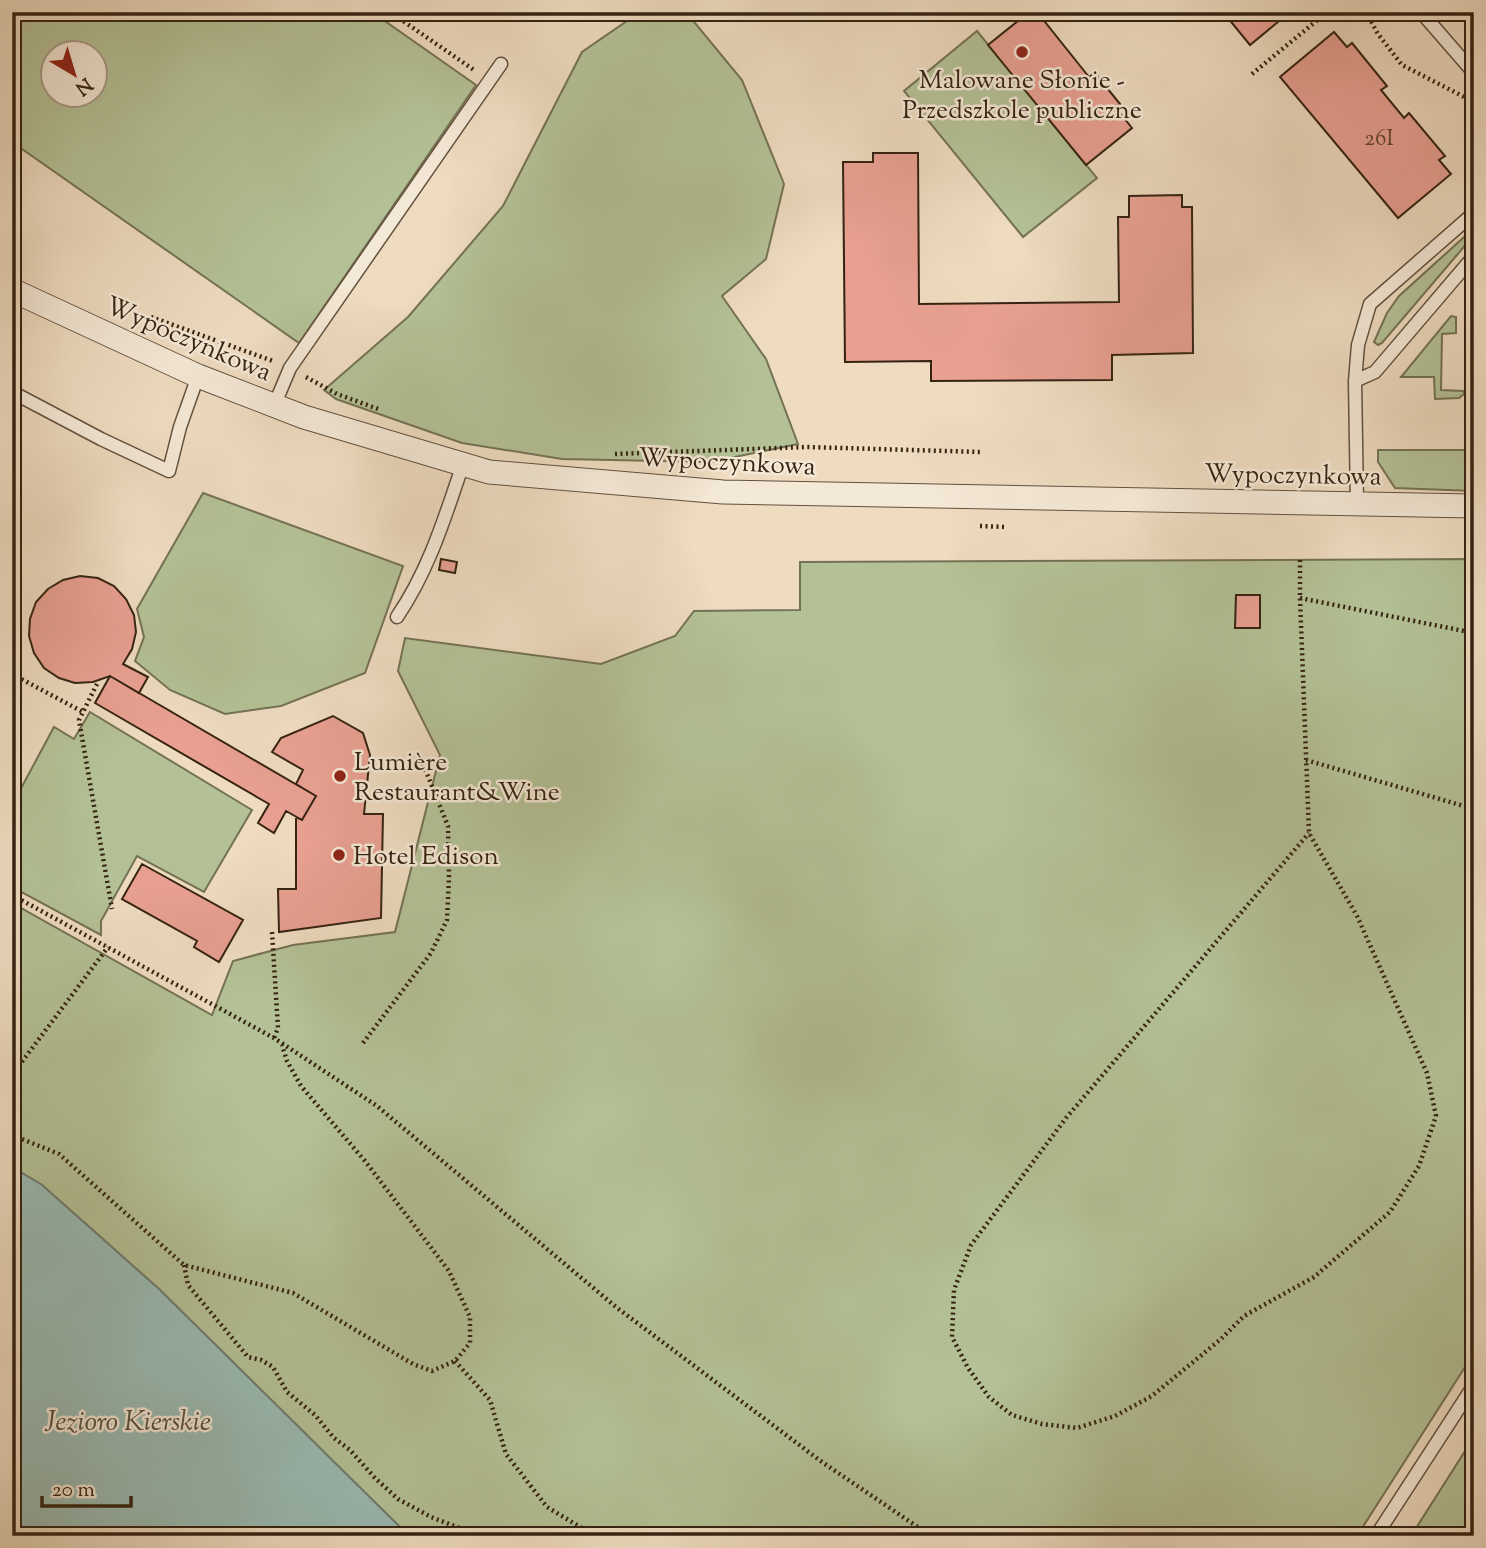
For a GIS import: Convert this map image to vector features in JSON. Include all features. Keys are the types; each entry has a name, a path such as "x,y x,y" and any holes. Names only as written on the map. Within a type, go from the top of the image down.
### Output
{"street":[{"name":"Wypoczynkowa","path":"12,290 198,376 274,406 489,472 723,492 1474,506"}],"lane":[{"path":"1421,12 1474,74"},
{"path":"274,406 290,368 501,64"},
{"path":"1357,503 1355,381 1358,345 1370,304 1474,212"},
{"path":"1355,381 1376,372 1474,256"},
{"path":"12,392 169,471 180,427 198,376"},
{"path":"397,617 416,589 427,565 463,464"},
{"path":"1376,1536 1474,1385"}],"path":[{"path":"390,12 490,80"},
{"path":"1252,74 1327,12"},
{"path":"1366,12 1378,34 1402,65 1474,102"},
{"path":"151,317 290,368 337,394 386,411"},
{"path":"602,454 807,447 981,452"},
{"path":"1300,560 1309,833 1357,916 1427,1073 1436,1116 1419,1166 1390,1212 1314,1277 1244,1316 1222,1339 1152,1396 1115,1416 1077,1428 1042,1424 1012,1415 989,1397 968,1368 952,1336 954,1290 971,1245 1066,1118 1309,833"},
{"path":"1300,598 1474,633"},
{"path":"12,674 83,712"},
{"path":"97,684 79,720 112,909"},
{"path":"1306,760 1474,809"},
{"path":"363,1043 431,953 447,920 448,826 423,764"},
{"path":"12,895 274,1038 377,1106 616,1307 822,1462 931,1536"},
{"path":"272,932 278,1028 274,1038"},
{"path":"12,1074 108,947"},
{"path":"12,1135 59,1154 184,1265 293,1293 412,1364 432,1371 455,1361 470,1343 470,1317 449,1271 365,1161 301,1086 287,1061 282,1044"},
{"path":"184,1265 188,1285 248,1357 273,1367 287,1392 315,1415 334,1438 350,1450 375,1478 398,1499 431,1517 480,1536"},
{"path":"455,1361 490,1400 506,1454 539,1496 548,1507 595,1536"}],"green space":[{"path":"12,12 372,12 476,85 299,343 12,142"},
{"path":"640,12 686,12 742,80 784,184 766,259 722,296 766,359 798,444 710,462 562,459 462,443 336,399 324,390 408,317 503,206 582,52"},
{"path":"977,31 1097,178 1023,237 904,91"},
{"path":"1474,228 1474,235 1382,343 1378,345 1374,342 1387,313 1399,296"},
{"path":"1451,316 1456,317 1456,333 1442,334 1441,390 1464,391 1464,394 1459,398 1435,399 1434,377 1401,377"},
{"path":"1378,450 1474,450 1474,491 1395,488 1378,462"},
{"path":"203,493 403,566 365,673 281,706 225,714 170,690 135,661 144,637 137,609"},
{"path":"1474,559 1474,1353 1357,1536 409,1536 159,1289 42,1185 12,1167 12,903 212,1015 233,961 293,945 395,932 440,755 398,671 405,638 601,664 675,636 694,611 800,610 800,562"},
{"path":"90,712 252,810 204,892 137,856 101,921 101,935 12,887 12,805 54,727 74,739"},
{"path":"1474,1437 1474,1536 1411,1536"}],"water":[{"name":"Jezioro Kierskie","path":"12,1167 42,1185 159,1289 409,1536 12,1536"}],"building":[{"path":"1029,12 1037,12 1089,77 1095,73 1120,104 1116,108 1132,128 1086,165 988,45"},
{"path":"1223,12 1290,12 1250,45"},
{"path":"1334,32 1347,47 1352,43 1387,86 1381,90 1404,118 1409,113 1445,156 1439,160 1451,174 1398,218 1280,77"},
{"path":"873,153 918,153 919,304 1119,302 1118,217 1129,217 1129,196 1182,195 1182,207 1192,207 1193,353 1112,355 1112,380 931,381 931,361 845,362 843,162 873,162"},
{"path":"441,559 457,562 455,573 439,570"},
{"path":"80,576 98,578 114,586 126,599 134,615 136,632 132,649 123,664 148,677 139,693 110,676 93,682 75,683 59,678 44,668 34,653 29,636 30,619 36,602 48,589 63,580"},
{"path":"1236,595 1260,595 1260,628 1235,628"},
{"name":"Hotel Edison","path":"110,676 316,796 302,820 286,811 274,833 258,823 269,804 95,703"},
{"name":"Hotel Edison","path":"333,716 363,733 370,755 364,814 383,814 381,918 279,932 278,889 296,889 296,817 302,820 316,796 296,784 303,770 272,752 281,738"},
{"path":"142,864 243,920 219,962 194,947 197,941 122,899"}],"place":[{"name":"Malowane Słonie - Przedszkole publiczne","path":"1022,52"},
{"name":"Lumière Restaurant&Wine","path":"340,776"},
{"name":"Hotel Edison","path":"339,855"}]}
